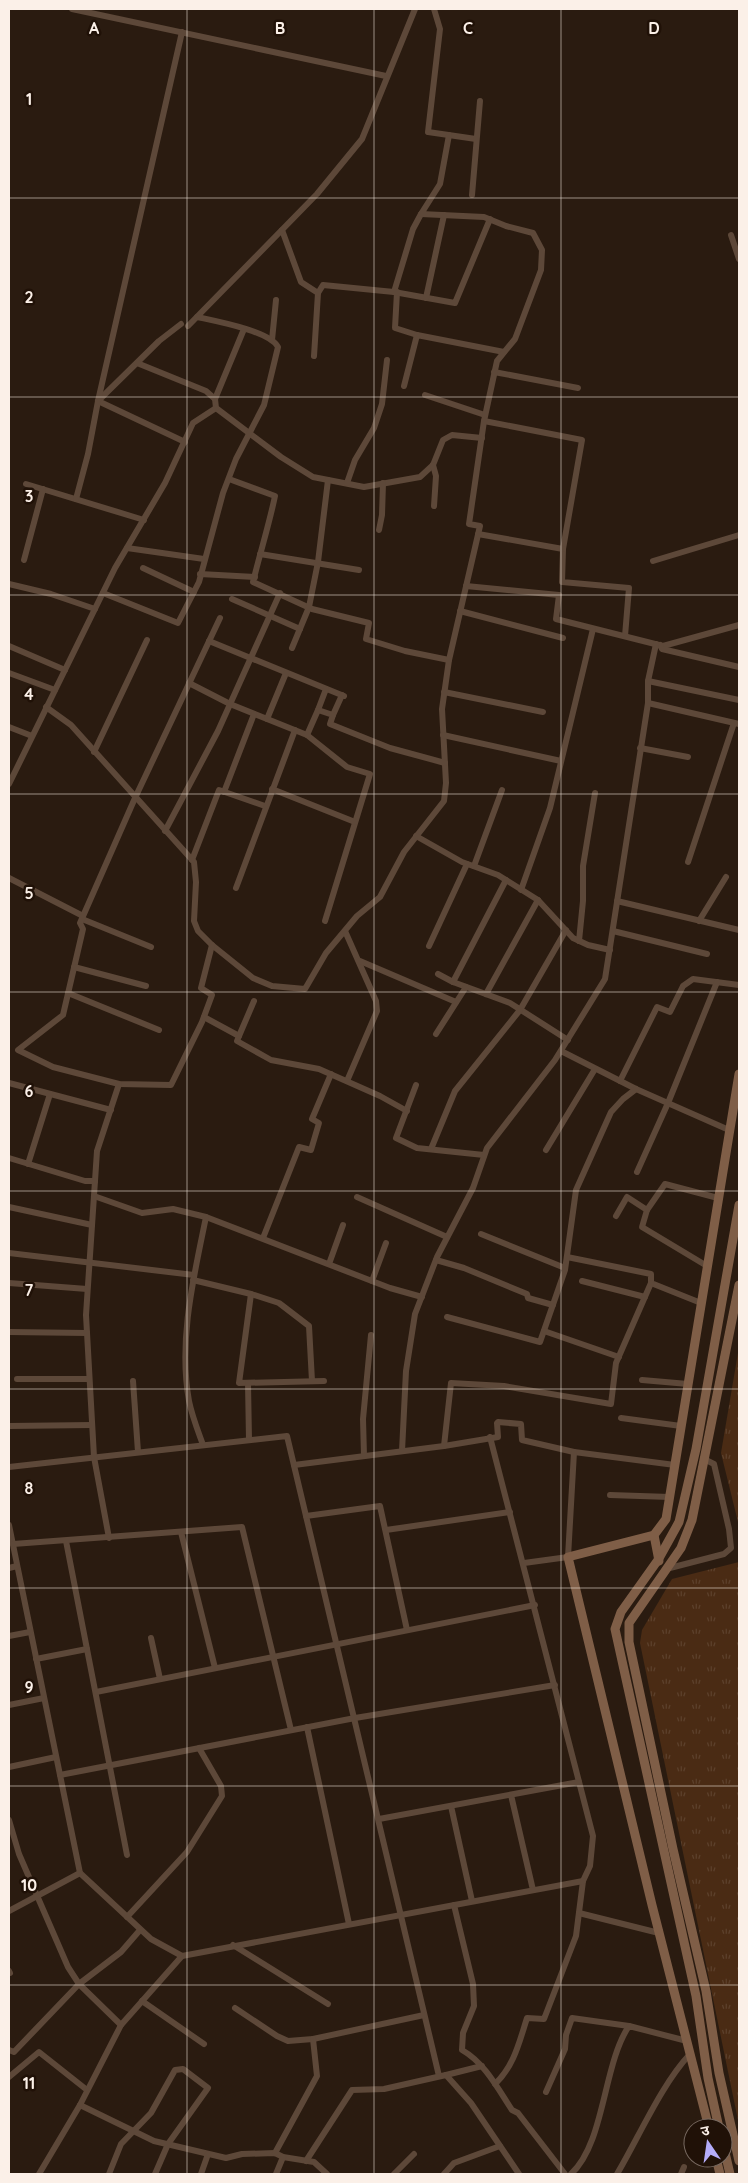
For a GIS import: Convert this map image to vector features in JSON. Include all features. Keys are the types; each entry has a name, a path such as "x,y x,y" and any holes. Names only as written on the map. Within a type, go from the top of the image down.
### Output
{"street":[{"path":"72,9 386,76"},
{"path":"98,401 159,341 197,316 317,194 362,138 415,9"},
{"path":"434,9 440,29 428,132 476,139"},
{"path":"76,499 88,454 98,401 182,32"},
{"path":"472,195 480,100"},
{"path":"449,135 440,184 413,229 395,292 395,328 417,335 504,352"},
{"path":"265,806 219,790 192,860 196,882 194,921 198,931 212,945 254,978 272,986 305,989 326,953 357,916 380,897 404,852 444,801 445,763 442,709 449,660 480,526 469,524 484,418 497,361 515,339 541,270 542,250 533,234 484,217 421,214"},
{"path":"426,298 444,215"},
{"path":"314,356 318,293 323,285 395,292 455,303 490,219"},
{"path":"282,230 301,282 318,293"},
{"path":"731,235 739,259"},
{"path":"272,340 276,300"},
{"path":"102,593 178,623 194,592 229,478 264,405 278,347 265,335 197,316"},
{"path":"244,329 215,399 216,408 312,478 364,486 420,477 433,464 443,440 452,435 482,438"},
{"path":"404,386 417,335"},
{"path":"347,484 355,460 374,428 382,404 387,360"},
{"path":"137,363 206,391 215,399"},
{"path":"494,372 578,388"},
{"path":"425,395 484,418 582,440 563,549 562,582 629,588 625,636"},
{"path":"98,401 185,442"},
{"path":"9,784 102,593 166,483 193,424 216,408"},
{"path":"433,464 436,476 434,506"},
{"path":"229,478 275,496 253,582 309,608 369,623 366,639 405,651 449,660"},
{"path":"292,648 309,608 318,562 328,480"},
{"path":"379,530 382,515 383,483"},
{"path":"26,484 144,520"},
{"path":"24,560 43,489"},
{"path":"478,534 563,549"},
{"path":"653,561 739,535"},
{"path":"127,548 204,559"},
{"path":"260,554 359,570"},
{"path":"143,568 194,592"},
{"path":"200,574 255,577"},
{"path":"9,584 51,594 95,609"},
{"path":"466,586 559,595 556,619 663,646 739,625"},
{"path":"165,831 230,704 280,593"},
{"path":"232,599 300,629"},
{"path":"460,611 563,638"},
{"path":"212,945 201,988 212,995 204,1018 170,1085 119,1084 53,1067 18,1050 62,1015 83,929 80,923 82,917 135,798 220,618"},
{"path":"521,890 550,808 593,628"},
{"path":"94,752 146,640"},
{"path":"209,641 343,696 330,724 390,748 445,763"},
{"path":"658,644 662,649 739,667"},
{"path":"402,1451 406,1371 415,1314 436,1260 473,1188 487,1148 568,1040 605,979 648,704 648,681 658,644"},
{"path":"9,646 65,670"},
{"path":"267,719 286,672"},
{"path":"9,673 55,690"},
{"path":"648,681 739,700"},
{"path":"189,683 230,704 307,735 346,767 370,774 324,921"},
{"path":"307,735 326,689"},
{"path":"444,692 543,712"},
{"path":"648,704 737,723 688,862"},
{"path":"46,707 70,725 192,860"},
{"path":"318,710 333,715"},
{"path":"224,792 254,714"},
{"path":"9,727 32,736"},
{"path":"236,888 265,806 295,730"},
{"path":"443,735 561,761"},
{"path":"640,748 688,757"},
{"path":"272,789 355,822"},
{"path":"429,946 471,865 502,790"},
{"path":"579,940 583,900 583,866 595,793"},
{"path":"416,836 471,865 506,880 538,900 566,930 579,940 610,950"},
{"path":"699,921 726,877"},
{"path":"9,878 82,917 151,947"},
{"path":"453,982 506,880"},
{"path":"486,994 538,900"},
{"path":"618,902 739,930"},
{"path":"431,1149 455,1091 520,1010 566,930"},
{"path":"345,931 360,961 376,1001 377,1011 347,1081"},
{"path":"613,931 707,954"},
{"path":"360,961 456,1002"},
{"path":"74,967 146,986"},
{"path":"438,974 453,982 510,1003 568,1040"},
{"path":"620,1081 657,1007 670,1012 683,986 693,979 739,985"},
{"path":"637,1172 668,1103 717,982"},
{"path":"436,1034 466,987"},
{"path":"68,993 159,1030"},
{"path":"254,1001 237,1041 271,1060 319,1069 406,1110"},
{"path":"204,1018 240,1036"},
{"path":"560,1051 636,1089 729,1130"},
{"path":"546,1150 596,1069"},
{"path":"263,1238 299,1148 311,1150 319,1124 312,1118 331,1074"},
{"path":"524,1563 568,1557 654,1535 666,1519 739,1074"},
{"path":"9,1083 111,1110"},
{"path":"109,1538 94,1457 87,1333 87,1288 97,1151 119,1084"},
{"path":"416,1085 396,1138 417,1148 484,1156"},
{"path":"447,1317 540,1342 565,1268 576,1190 611,1112 636,1089"},
{"path":"28,1164 50,1094"},
{"path":"9,1158 85,1181 95,1181"},
{"path":"707,1266 642,1227 647,1210 665,1184 718,1198"},
{"path":"94,1196 142,1213 174,1209 206,1217 372,1281 422,1297"},
{"path":"357,1197 448,1237"},
{"path":"616,1216 627,1198 647,1210"},
{"path":"717,2118 708,2078 696,1996 615,1629 621,1612 658,1560 679,1522 696,1449 739,1205"},
{"path":"9,1207 92,1225"},
{"path":"203,1445 189,1402 185,1358 193,1278 206,1217"},
{"path":"329,1264 343,1225"},
{"path":"481,1234 565,1268"},
{"path":"372,1281 386,1243"},
{"path":"9,1253 193,1278 279,1303 309,1326 312,1381"},
{"path":"444,1446 451,1382 504,1386 611,1404 616,1364 651,1283 651,1274 567,1257"},
{"path":"436,1260 464,1268 527,1294 528,1298 553,1305"},
{"path":"582,1281 645,1297"},
{"path":"9,1282 87,1288"},
{"path":"651,1283 701,1303"},
{"path":"739,1286 692,1520 681,1548 629,1623 629,1642 673,1850 706,1991 719,2073 739,2161"},
{"path":"251,1294 238,1383 324,1381"},
{"path":"544,1331 619,1357"},
{"path":"9,1332 87,1333"},
{"path":"364,1456 364,1419 371,1335"},
{"path":"17,1379 89,1379"},
{"path":"642,1380 688,1384"},
{"path":"133,1381 138,1452"},
{"path":"248,1383 249,1440"},
{"path":"621,1418 681,1426"},
{"path":"294,1465 444,1446 498,1437 498,1422 521,1424 522,1440 574,1452 675,1465"},
{"path":"9,1426 92,1425"},
{"path":"9,1467 287,1436 379,1819 438,2076"},
{"path":"490,1437 593,1836 590,1866 583,1880 576,1936 544,2019 527,2018 510,2068 494,2084"},
{"path":"574,1452 568,1557 659,1933 706,2118"},
{"path":"666,1569 724,1554 731,1548 729,1529 714,1464 704,1460"},
{"path":"610,1495 670,1497"},
{"path":"306,1516 380,1506 407,1630"},
{"path":"386,1530 510,1512"},
{"path":"9,1525 80,1874 151,1939 182,1956"},
{"path":"13,1544 242,1527 291,1730"},
{"path":"181,1532 215,1668"},
{"path":"654,1535 658,1560 666,1569"},
{"path":"66,1541 127,1855"},
{"path":"9,1568 17,1566"},
{"path":"96,1692 535,1606"},
{"path":"9,1636 30,1632"},
{"path":"151,1638 160,1679"},
{"path":"36,1658 87,1649"},
{"path":"60,1774 355,1718 554,1685"},
{"path":"9,1705 44,1698"},
{"path":"307,1727 350,1924"},
{"path":"127,1917 187,1852 222,1796 221,1786 199,1748"},
{"path":"9,1767 56,1757"},
{"path":"379,1819 579,1782"},
{"path":"511,1795 533,1890"},
{"path":"451,1806 472,1901"},
{"path":"9,1820 19,1854 68,1966 79,1984 121,2025"},
{"path":"9,1911 80,1874"},
{"path":"39,2174 80,2105 121,2025 182,1956 583,1880"},
{"path":"454,1905 473,1984 474,2006 463,2033 462,2050 472,2056 482,2066 512,2110 518,2113 565,2174"},
{"path":"579,1913 659,1933"},
{"path":"9,2050 14,2052 79,1984 121,1952 140,1930"},
{"path":"233,1945 328,2004"},
{"path":"142,2001 204,2044"},
{"path":"235,2008 277,2036 288,2041 313,2038 424,2015"},
{"path":"546,2092 565,2049 566,2034 572,2018 629,2026 687,2041"},
{"path":"571,2174 582,2162 592,2138 616,2057 629,2026"},
{"path":"275,2153 317,2076 313,2038"},
{"path":"9,2077 39,2052 88,2090"},
{"path":"617,2174 664,2091 690,2054"},
{"path":"306,2161 352,2090 384,2089 482,2066"},
{"path":"109,2174 121,2144 151,2113 175,2070 183,2068 208,2088 168,2144 155,2174"},
{"path":"446,2075 471,2103 516,2174"},
{"path":"80,2105 154,2141 226,2158 242,2154 275,2153 283,2157 314,2162 327,2174"},
{"path":"444,2174 454,2163 500,2146"},
{"path":"201,2174 208,2154"},
{"path":"394,2174 414,2154"},
{"path":"276,2174 283,2157"}],"green space":[{"path":"739,1347 739,1526 721,1453"},
{"path":"739,1562 739,2125 640,1643 642,1630 672,1579"}]}
